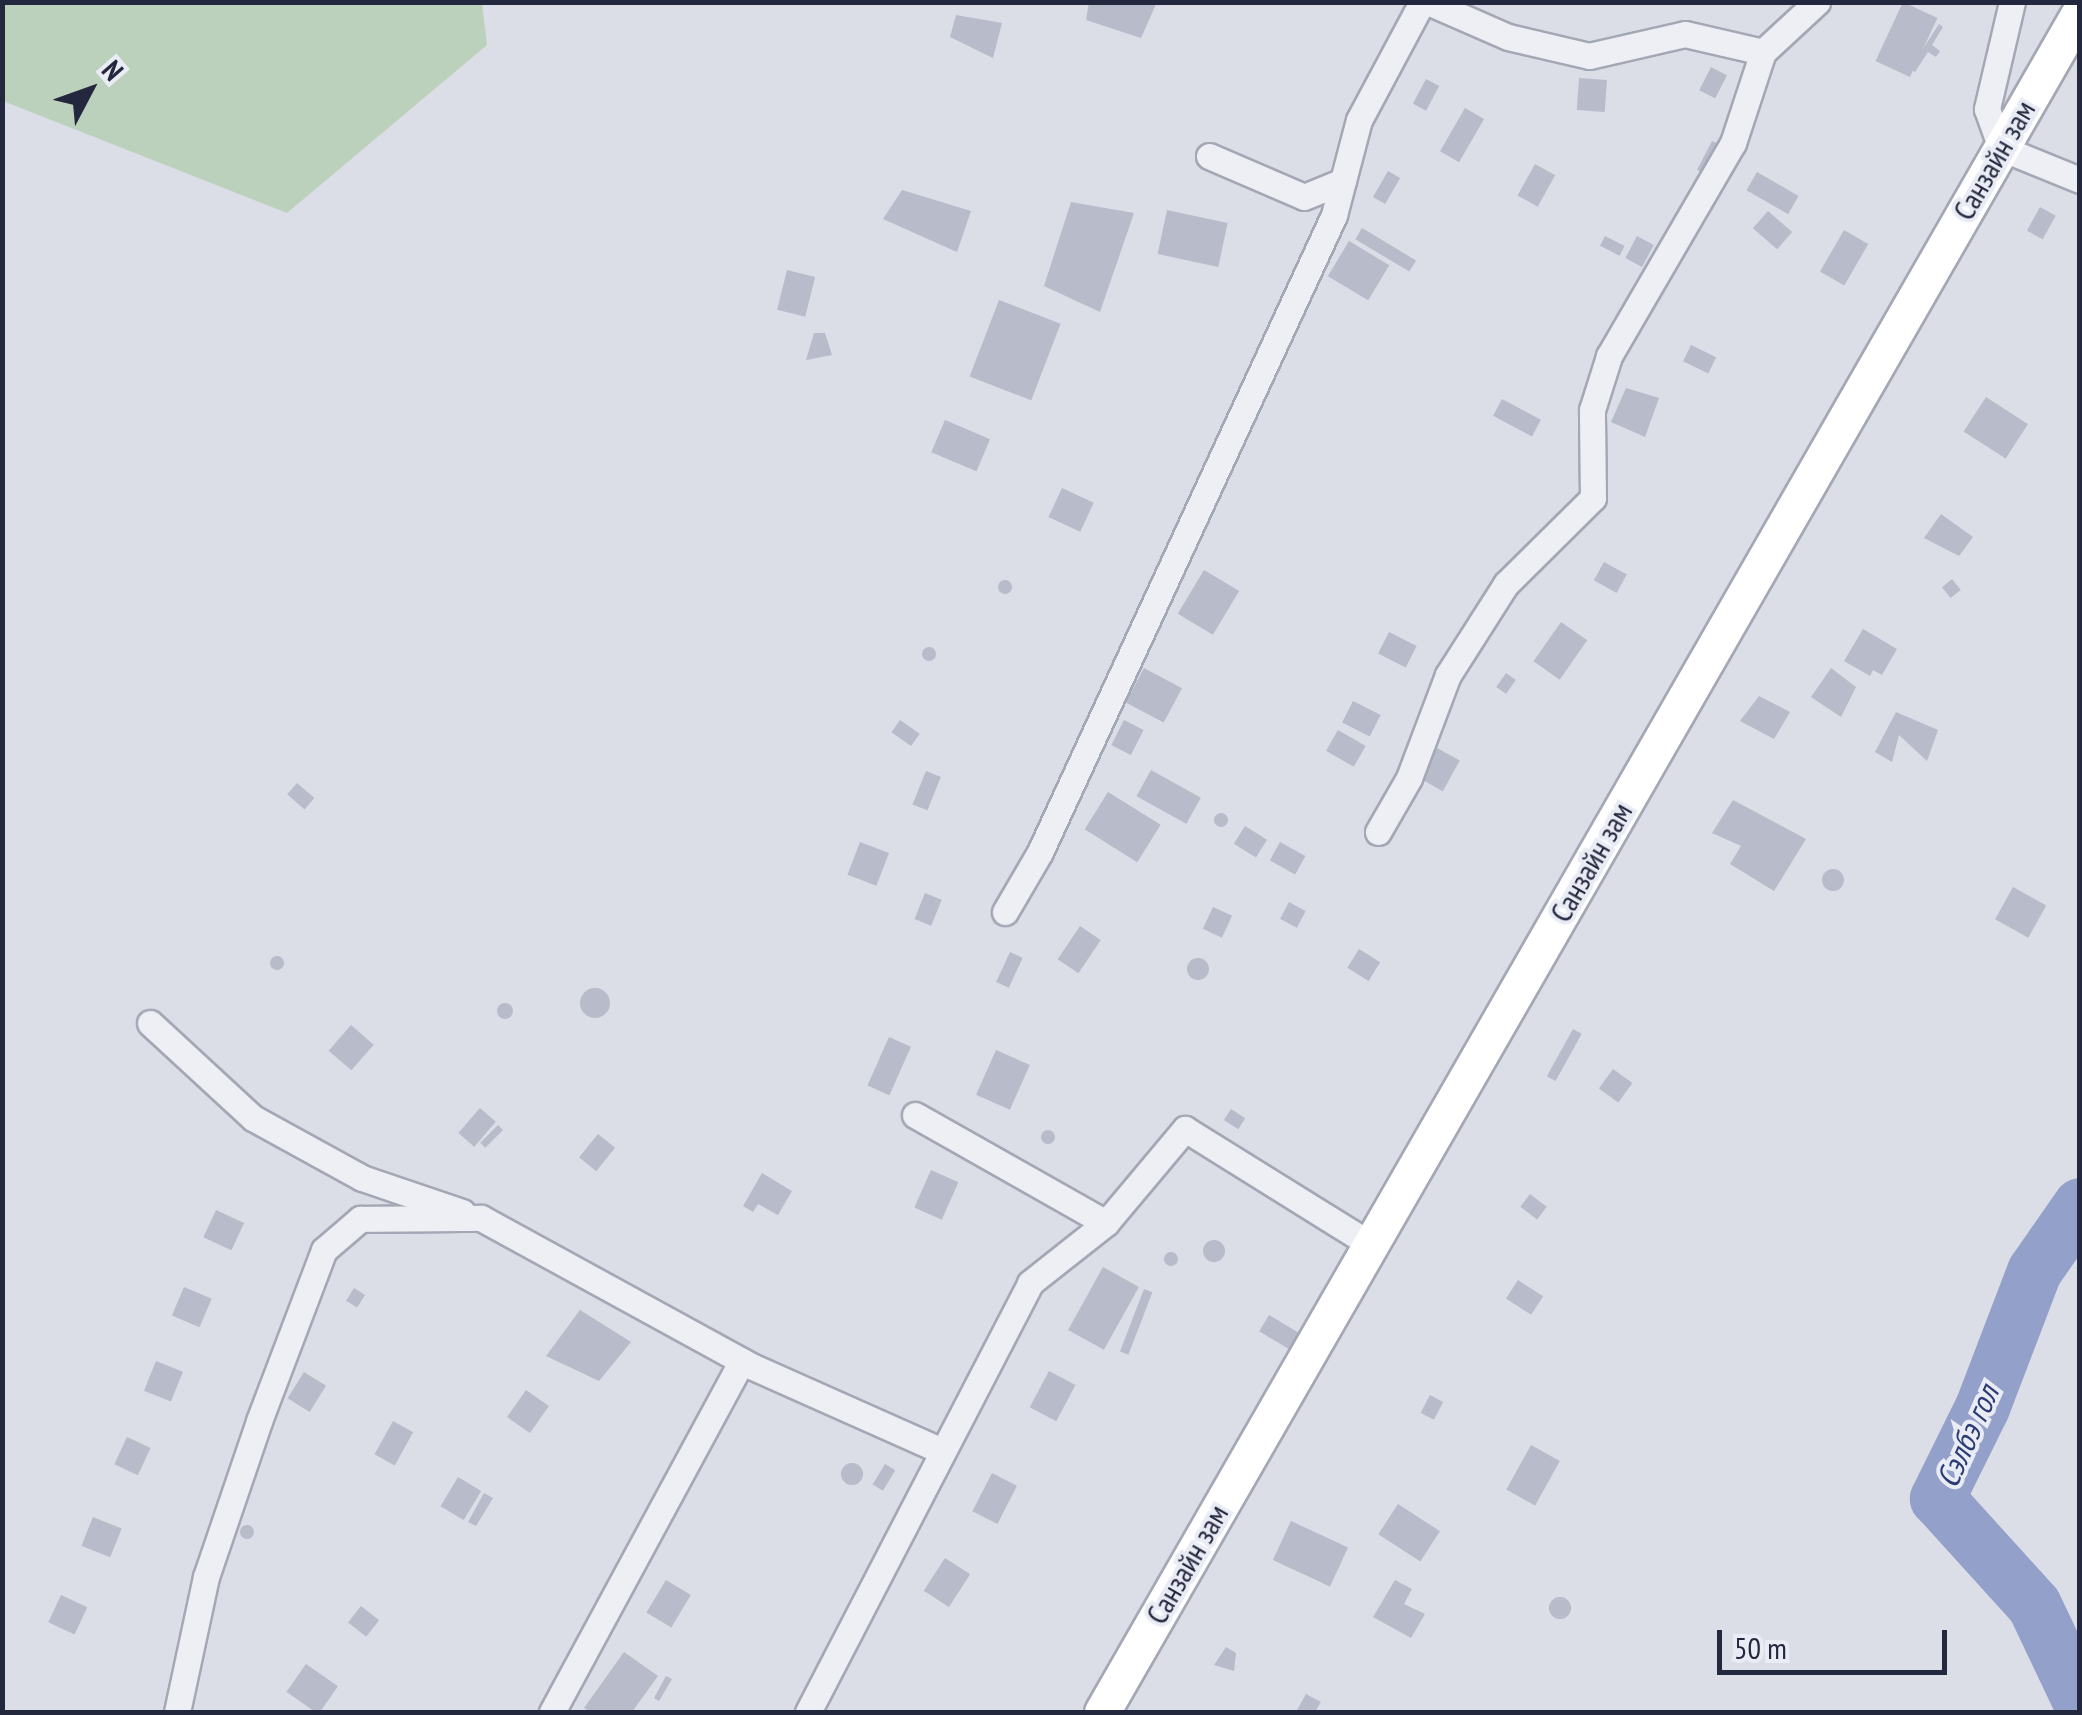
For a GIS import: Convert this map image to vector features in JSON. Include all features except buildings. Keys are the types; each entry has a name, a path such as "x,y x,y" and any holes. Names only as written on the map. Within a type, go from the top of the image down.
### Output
{"main road":[{"name":"Санзайн зам","path":"1102,1712 2080,11"}],"street":[{"path":"1005,912 1040,852 1334,215 1359,120 1425,2 1508,37 1589,56 1684,34 1762,52"},
{"path":"1378,832 1409,778 1448,675 1477,629 1506,584 1593,498 1592,410 1610,356 1733,143 1762,52 1817,2"},
{"path":"2012,2 1987,109 2001,148 2080,180"},
{"path":"1208,156 1304,197 1344,181"},
{"path":"150,1023 253,1118 362,1178 481,1218 742,1361 942,1451"},
{"path":"915,1115 1106,1223"},
{"path":"808,1712 1030,1283 1106,1223 1185,1128 1371,1245"},
{"path":"177,1712 206,1577 324,1250 360,1219 481,1218"},
{"path":"552,1712 742,1361"}],"green space":[{"path":"2,3 482,3 487,45 287,213 3,101"}],"waterway":[{"name":"Сэлбэ гол","path":"2080,1205 2034,1271 1982,1407 1937,1498 2034,1605 2080,1702"}]}
